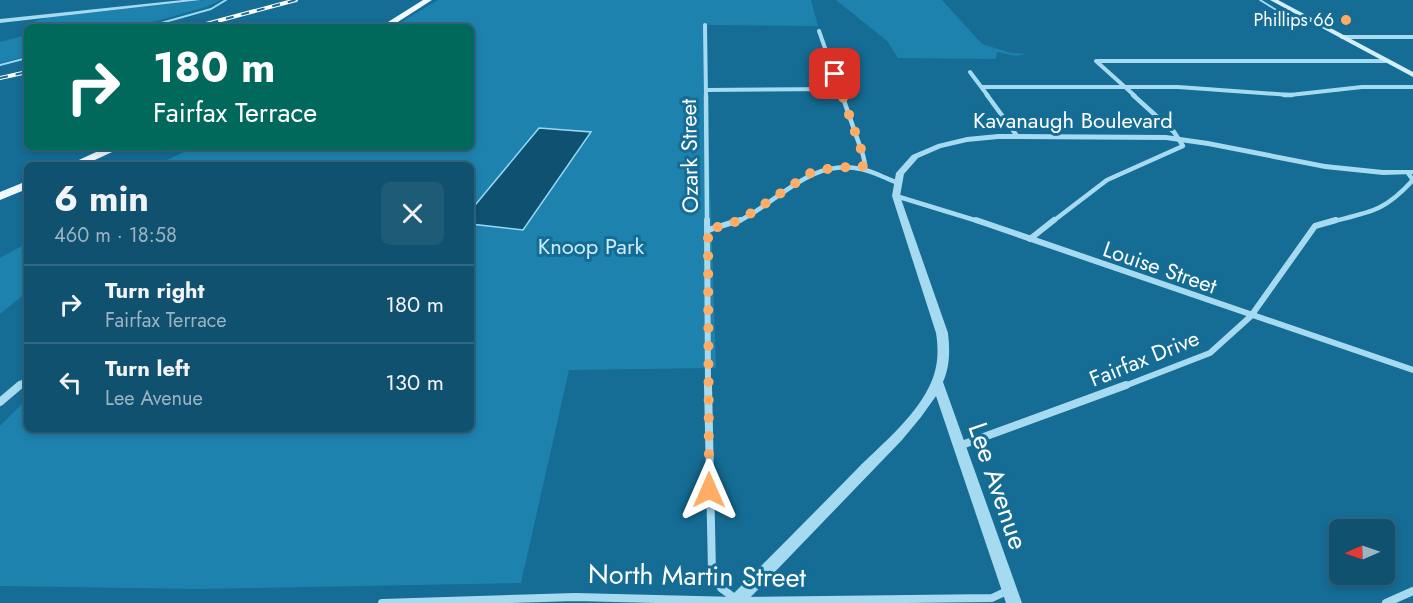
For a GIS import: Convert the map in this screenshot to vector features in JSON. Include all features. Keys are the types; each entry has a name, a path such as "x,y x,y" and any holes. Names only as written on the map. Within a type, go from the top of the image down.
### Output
{"main road":[{"path":"389,24 428,0"},
{"path":"1273,0 1413,75"},
{"path":"1388,62 1413,62"},
{"path":"81,162 110,150"},
{"path":"0,196 24,186"}],"street":[{"path":"0,16 157,0"},
{"path":"0,21 198,0"},
{"name":"Ozark Street","path":"705,25 709,490 712,571 721,589 736,602"},
{"path":"819,31 863,155 865,164 860,168"},
{"path":"1342,37 1413,37"},
{"path":"1030,239 1107,180 1178,149 1184,144 1174,132 1096,61 1388,62"},
{"path":"970,72 1017,136"},
{"path":"982,87 1178,87 1249,94 1290,95 1362,87 1413,87"},
{"path":"707,90 839,89"},
{"name":"Kavanaugh Boulevard","path":"896,182 910,161 938,146 971,139 1017,136 1179,139 1338,168 1411,173"},
{"path":"708,230 741,220 812,172 838,167 860,168 896,182 896,196 942,333 944,356 938,384 897,437 736,602"},
{"name":"Fairfax Drive","path":"959,446 1067,408 1210,353 1251,316 1315,226 1368,215 1383,209 1413,180 1411,173"},
{"name":"Louise Street","path":"896,196 1030,239 1413,370"},
{"path":"0,402 24,382"},
{"name":"Lee Avenue","path":"938,384 1012,596"},
{"path":"1386,603 1413,591"},
{"name":"North Martin Street","path":"382,603 575,597 736,602 1012,596"}],"green space":[{"path":"221,0 206,7 146,24 31,24 50,17"},
{"name":"Knoop Park","path":"438,0 811,0 818,26 705,25 716,368 569,370 521,583 197,589 0,586 0,426 24,402 24,432 474,432 474,162 162,162 188,150 474,150 474,24 398,24"},
{"path":"836,0 942,0 982,44 1011,53 1026,54 1016,56 997,52 996,58 993,59 898,58 887,41"},
{"path":"24,36 24,57 0,63 0,42"},
{"path":"24,245 24,294 0,314 0,258"}],"shaded area":[{"path":"539,128 591,132 523,230 474,224 474,206"}],"waterway":[{"path":"158,24 211,9 226,0"},
{"path":"1260,0 1286,16"},
{"path":"0,65 24,59"}],"railway":[{"path":"206,24 296,0"},
{"path":"0,78 24,73"}],"place":[{"name":"Phillips 66","path":"1346,20"}],"route":[{"path":"709,490 708,230 741,220 807,174 838,167 860,168 865,164 835,74"}]}
